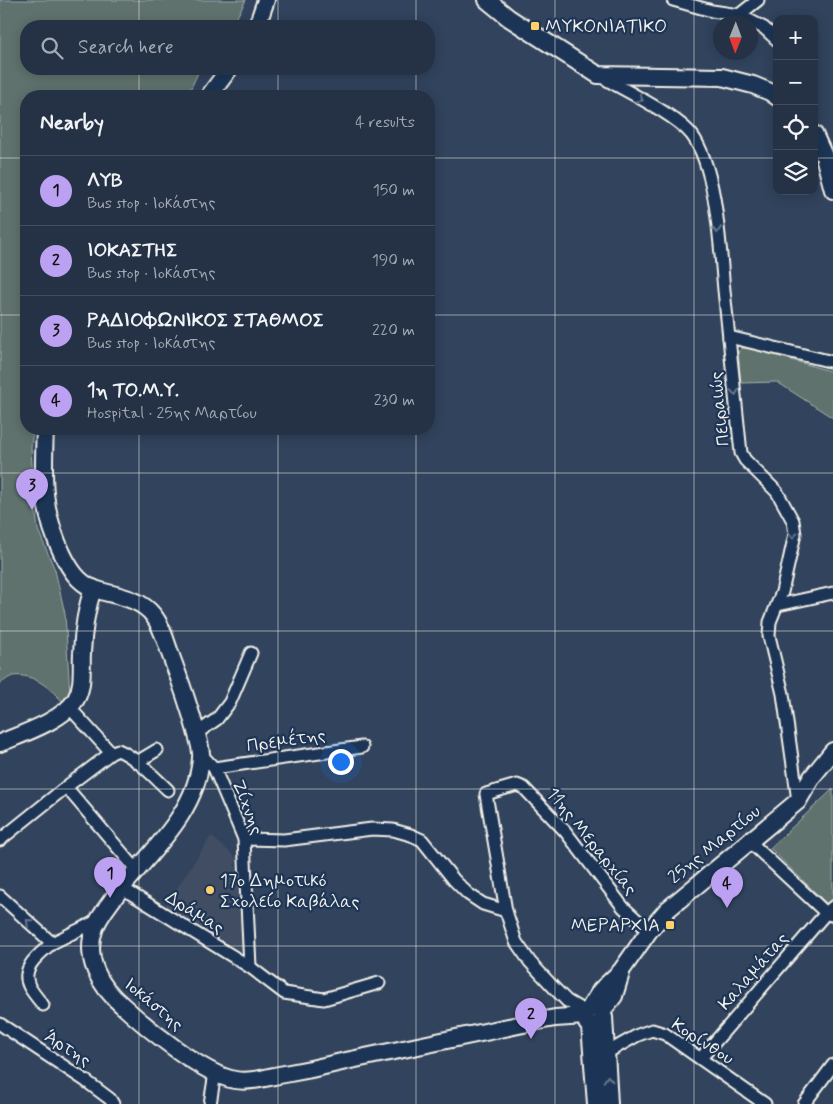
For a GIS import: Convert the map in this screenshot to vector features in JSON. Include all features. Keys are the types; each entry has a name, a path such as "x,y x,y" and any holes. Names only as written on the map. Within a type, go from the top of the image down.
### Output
{"street":[{"path":"259,20 266,0"},
{"path":"487,0 509,18 598,75 722,77 753,85 773,94"},
{"path":"673,0 712,11 738,15 758,0"},
{"path":"758,25 773,36"},
{"path":"214,90 225,75"},
{"name":"Πειραιώς","path":"598,75 667,114 692,135 711,184 741,453 745,460 777,492 793,521 795,534 778,605 770,622 769,636 783,694 798,801"},
{"path":"818,143 832,179"},
{"path":"729,337 833,362"},
{"name":"Ιοκάστης","path":"45,435 44,496 54,537 71,570 79,580 93,588 136,602 152,614 163,634 202,755 198,779 187,807 158,845 136,869 99,920 94,930 91,945 94,969 110,995 182,1053 215,1073 234,1080 253,1080 293,1073 555,1018 593,1016"},
{"path":"0,743 53,719 76,699 81,682 86,608 93,588"},
{"path":"778,605 833,593"},
{"path":"196,733 218,719 230,702 251,653"},
{"path":"69,707 111,753"},
{"name":"Πρεμέτης","path":"214,768 362,747"},
{"path":"0,840 66,787 111,753 118,750 126,753 168,790"},
{"path":"137,762 158,750"},
{"name":"25ης Μαρτίου","path":"593,1016 602,990 621,971 649,930 678,899 798,801 812,777 833,751"},
{"name":"Ζίχνης","path":"202,755 214,768 244,839 250,967"},
{"name":"11ης Μεραρχίας","path":"593,1016 567,1001 530,962 516,942 506,912 501,873 486,794 516,785 524,788 554,818 623,907 649,930"},
{"path":"66,787 136,869"},
{"path":"244,839 284,840 372,828 393,830 422,840 461,888 475,899 492,908 506,912"},
{"path":"749,841 831,912"},
{"name":"Δράμας","path":"122,888 250,967 284,993 324,998 379,983"},
{"path":"0,896 52,943"},
{"name":"Καλαμάτας","path":"701,1058 831,912"},
{"path":"43,1005 28,985 27,976 30,964 52,943 99,920"},
{"path":"593,1016 609,1104"},
{"name":"Άρτης","path":"0,1024 86,1081 110,1099 113,1104"},
{"name":"Κορίνθου","path":"600,1057 638,1034 652,1030 664,1034 701,1058 765,1104"},
{"path":"596,1104 600,1057"},
{"path":"804,1104 833,1066"},
{"path":"210,1104 215,1073"}],"shaded area":[{"name":"17ο Δημοτικό Σχολείο Καβάλας","path":"211,836 238,859 234,865 243,873 247,949 239,950 165,906"}],"green space":[{"path":"0,0 246,0 235,20 20,20 20,75 197,75 190,90 20,90 20,435 32,435 31,448 38,530 55,570 65,614 70,695 64,703 54,692 28,677 13,676 0,684"},
{"path":"742,348 753,349 833,372 833,418 777,382 741,383 738,352"},
{"path":"833,789 833,898 827,904 770,848"}],"place":[{"name":"ΜΥΚΟΝΙΑΤΙΚΟ","path":"535,26"},
{"name":"ΡΑΔΙΟΦΩΝΙΚΟΣ ΣΤΑΘΜΟΣ","path":"32,510"},
{"name":"17ο Δημοτικό Σχολείο Καβάλας","path":"210,890"},
{"name":"ΛΥΒ","path":"110,898"},
{"name":"1η ΤΟ.Μ.Υ.","path":"727,908"},
{"name":"ΜΕΡΑΡΧΙΑ","path":"670,925"},
{"name":"ΙΟΚΑΣΤΗΣ","path":"531,1039"}]}
